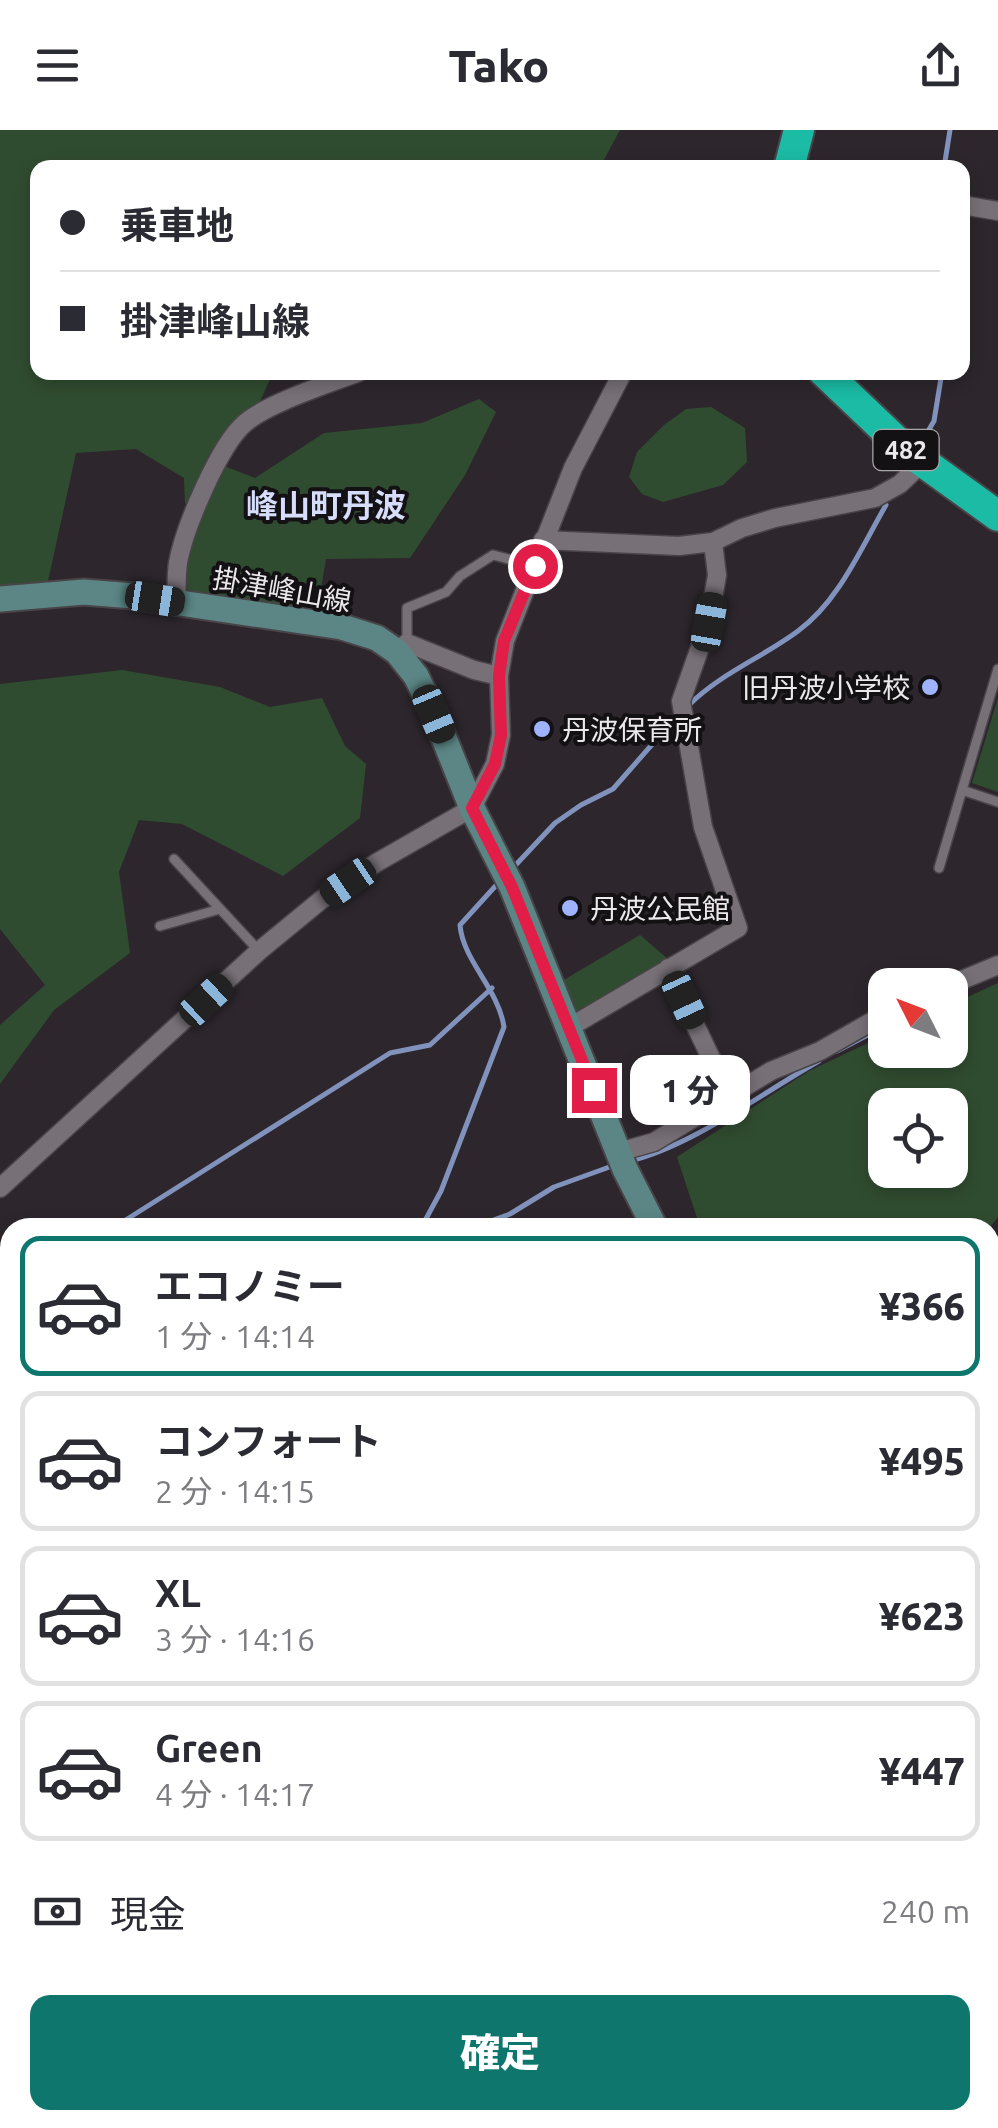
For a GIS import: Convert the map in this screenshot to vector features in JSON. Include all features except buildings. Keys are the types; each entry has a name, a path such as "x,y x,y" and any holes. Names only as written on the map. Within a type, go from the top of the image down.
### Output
{"highway":[{"path":"792,160 799,130"},
{"name":"482","path":"833,380 922,464 998,516"}],"main road":[{"name":"掛津峰山線","path":"0,600 84,592 176,602 342,627 402,647"},
{"path":"402,647 472,808 507,876 621,1159 650,1218"}],"street":[{"path":"970,206 998,211"},
{"path":"176,602 178,562 229,440 247,421 340,380"},
{"path":"0,1188 259,951 321,900 472,808 495,764 501,735 499,676 504,641 573,468 620,380"},
{"path":"543,540 679,546 712,542 775,518 876,498 900,484 922,464"},
{"path":"570,1027 738,928 703,827 683,709 709,622 718,575 712,542"},
{"path":"402,647 499,676"},
{"path":"968,978 998,965"},
{"path":"668,968 730,1098"},
{"path":"621,1159 771,1071 820,1052 868,1024"}],"lane":[{"path":"402,647 407,608 446,592 460,576 493,555 535,566"},
{"path":"939,868 998,669"},
{"path":"962,790 998,802"},
{"path":"174,858 259,951"},
{"path":"160,926 220,909"}],"green space":[{"path":"0,130 620,130 604,160 30,160 30,380 270,380 260,401 224,437 191,509 185,503 184,478 136,449 76,453 48,581 0,588"},
{"path":"479,399 496,412 465,475 410,558 326,559 316,618 190,598 184,586 186,552 224,466 255,478 324,433 422,423"},
{"path":"711,407 745,428 747,462 723,485 663,502 642,494 629,477 637,452 686,409"},
{"path":"122,670 220,687 270,707 322,698 345,746 366,764 360,818 283,876 182,824 139,820 119,872 130,953 54,1010 0,1084 0,1025 45,985 0,929 0,684"},
{"path":"998,698 998,792 972,783"},
{"path":"640,935 668,959 576,1015 562,981"},
{"path":"998,983 998,1217 697,1218 677,1157 809,1071 868,1043 868,1068 968,1068 968,997"}],"waterway":[{"path":"945,160 950,130"},
{"path":"920,445 934,421 941,380"},
{"path":"689,705 714,684 813,619 848,573 886,505"},
{"path":"511,870 555,823 613,789 677,716"},
{"path":"426,1218 441,1191 504,1027 495,1000 467,951 460,925 500,881"},
{"path":"129,1218 390,1053 430,1045 492,988"},
{"path":"837,1051 868,1035"},
{"path":"630,1161 678,1144 819,1061"},
{"path":"499,1218 554,1187 615,1165"}],"place":[{"name":"旧丹波小学校","path":"930,687"},
{"name":"丹波保育所","path":"542,729"},
{"name":"丹波公民館","path":"570,908"}],"district":[{"name":"峰山町丹波","path":"326,505"}],"route":[{"path":"535,566 504,641 499,676 501,735 495,764 472,808 512,887 594,1090"}]}
